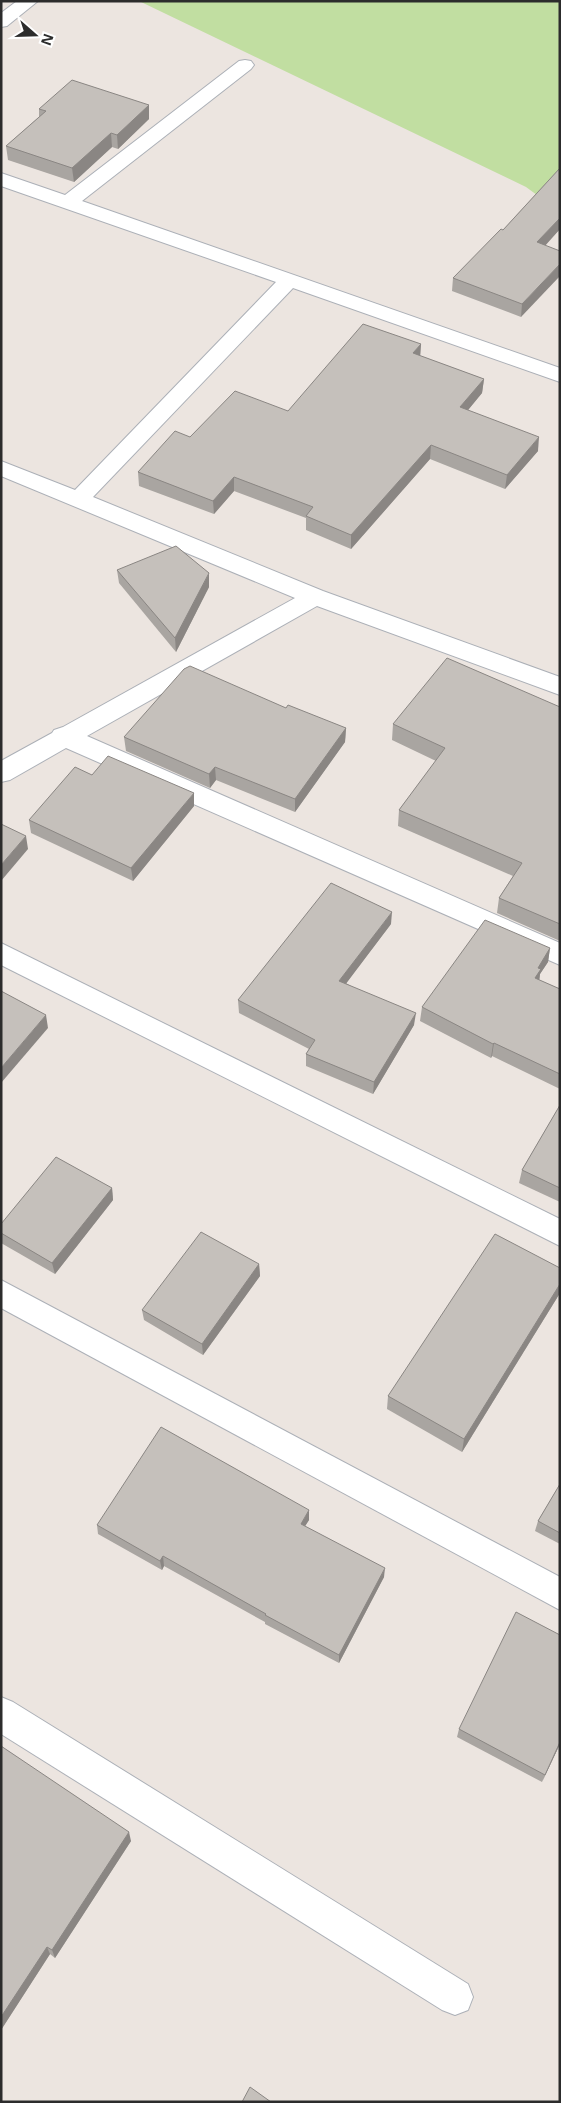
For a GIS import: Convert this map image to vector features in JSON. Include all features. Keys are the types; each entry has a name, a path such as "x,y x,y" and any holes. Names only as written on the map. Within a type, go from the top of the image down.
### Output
{"street":[{"path":"1,22 29,1"},
{"path":"68,202 245,65"},
{"path":"1,179 560,375"},
{"path":"78,500 290,280"},
{"path":"5,474 78,500 315,597 560,686"},
{"path":"1,773 63,736 315,597"},
{"path":"63,736 560,955"},
{"path":"1,953 560,1233"},
{"path":"1,1293 560,1594"},
{"path":"1,1714 455,1997"}],"green space":[{"path":"139,1 560,1 560,212 526,187"}],"building":[{"path":"72,80 149,105 117,135 111,133 72,168 6,146 46,111 39,109"},
{"path":"560,168 560,218 537,242 560,251 560,264 522,304 453,278 501,229 503,230"},
{"path":"363,324 421,344 413,353 484,379 460,407 539,437 507,475 431,445 351,535 306,516 313,507 234,477 213,501 138,472 175,431 190,437 235,391 288,411"},
{"path":"176,546 209,573 175,638 117,570"},
{"path":"447,658 560,707 560,924 499,898 522,863 399,810 445,748 393,724"},
{"path":"190,666 286,708 288,705 346,728 295,799 215,767 209,774 124,737 184,669"},
{"path":"108,756 194,793 131,868 29,820 75,767 92,775"},
{"path":"1,824 26,836 1,865"},
{"path":"331,883 392,912 339,981 416,1013 374,1082 306,1054 315,1040 238,1000"},
{"path":"485,920 550,948 538,968 541,969 535,978 560,989 560,1074 493,1044 422,1007"},
{"path":"1,991 46,1015 1,1068"},
{"path":"560,1105 560,1188 522,1170"},
{"path":"56,1157 112,1188 52,1263 1,1233 1,1224"},
{"path":"201,1232 259,1264 202,1344 142,1310"},
{"path":"495,1234 560,1268 560,1284 464,1439 388,1396"},
{"path":"161,1427 309,1510 301,1524 385,1568 339,1655 163,1556 160,1561 97,1525"},
{"path":"560,1484 560,1533 538,1521"},
{"path":"516,1612 560,1635 560,1742 545,1775 459,1729"},
{"path":"1,1746 129,1832 52,1950 47,1947 1,2017"},
{"path":"250,2087 271,2102 242,2102"}]}
